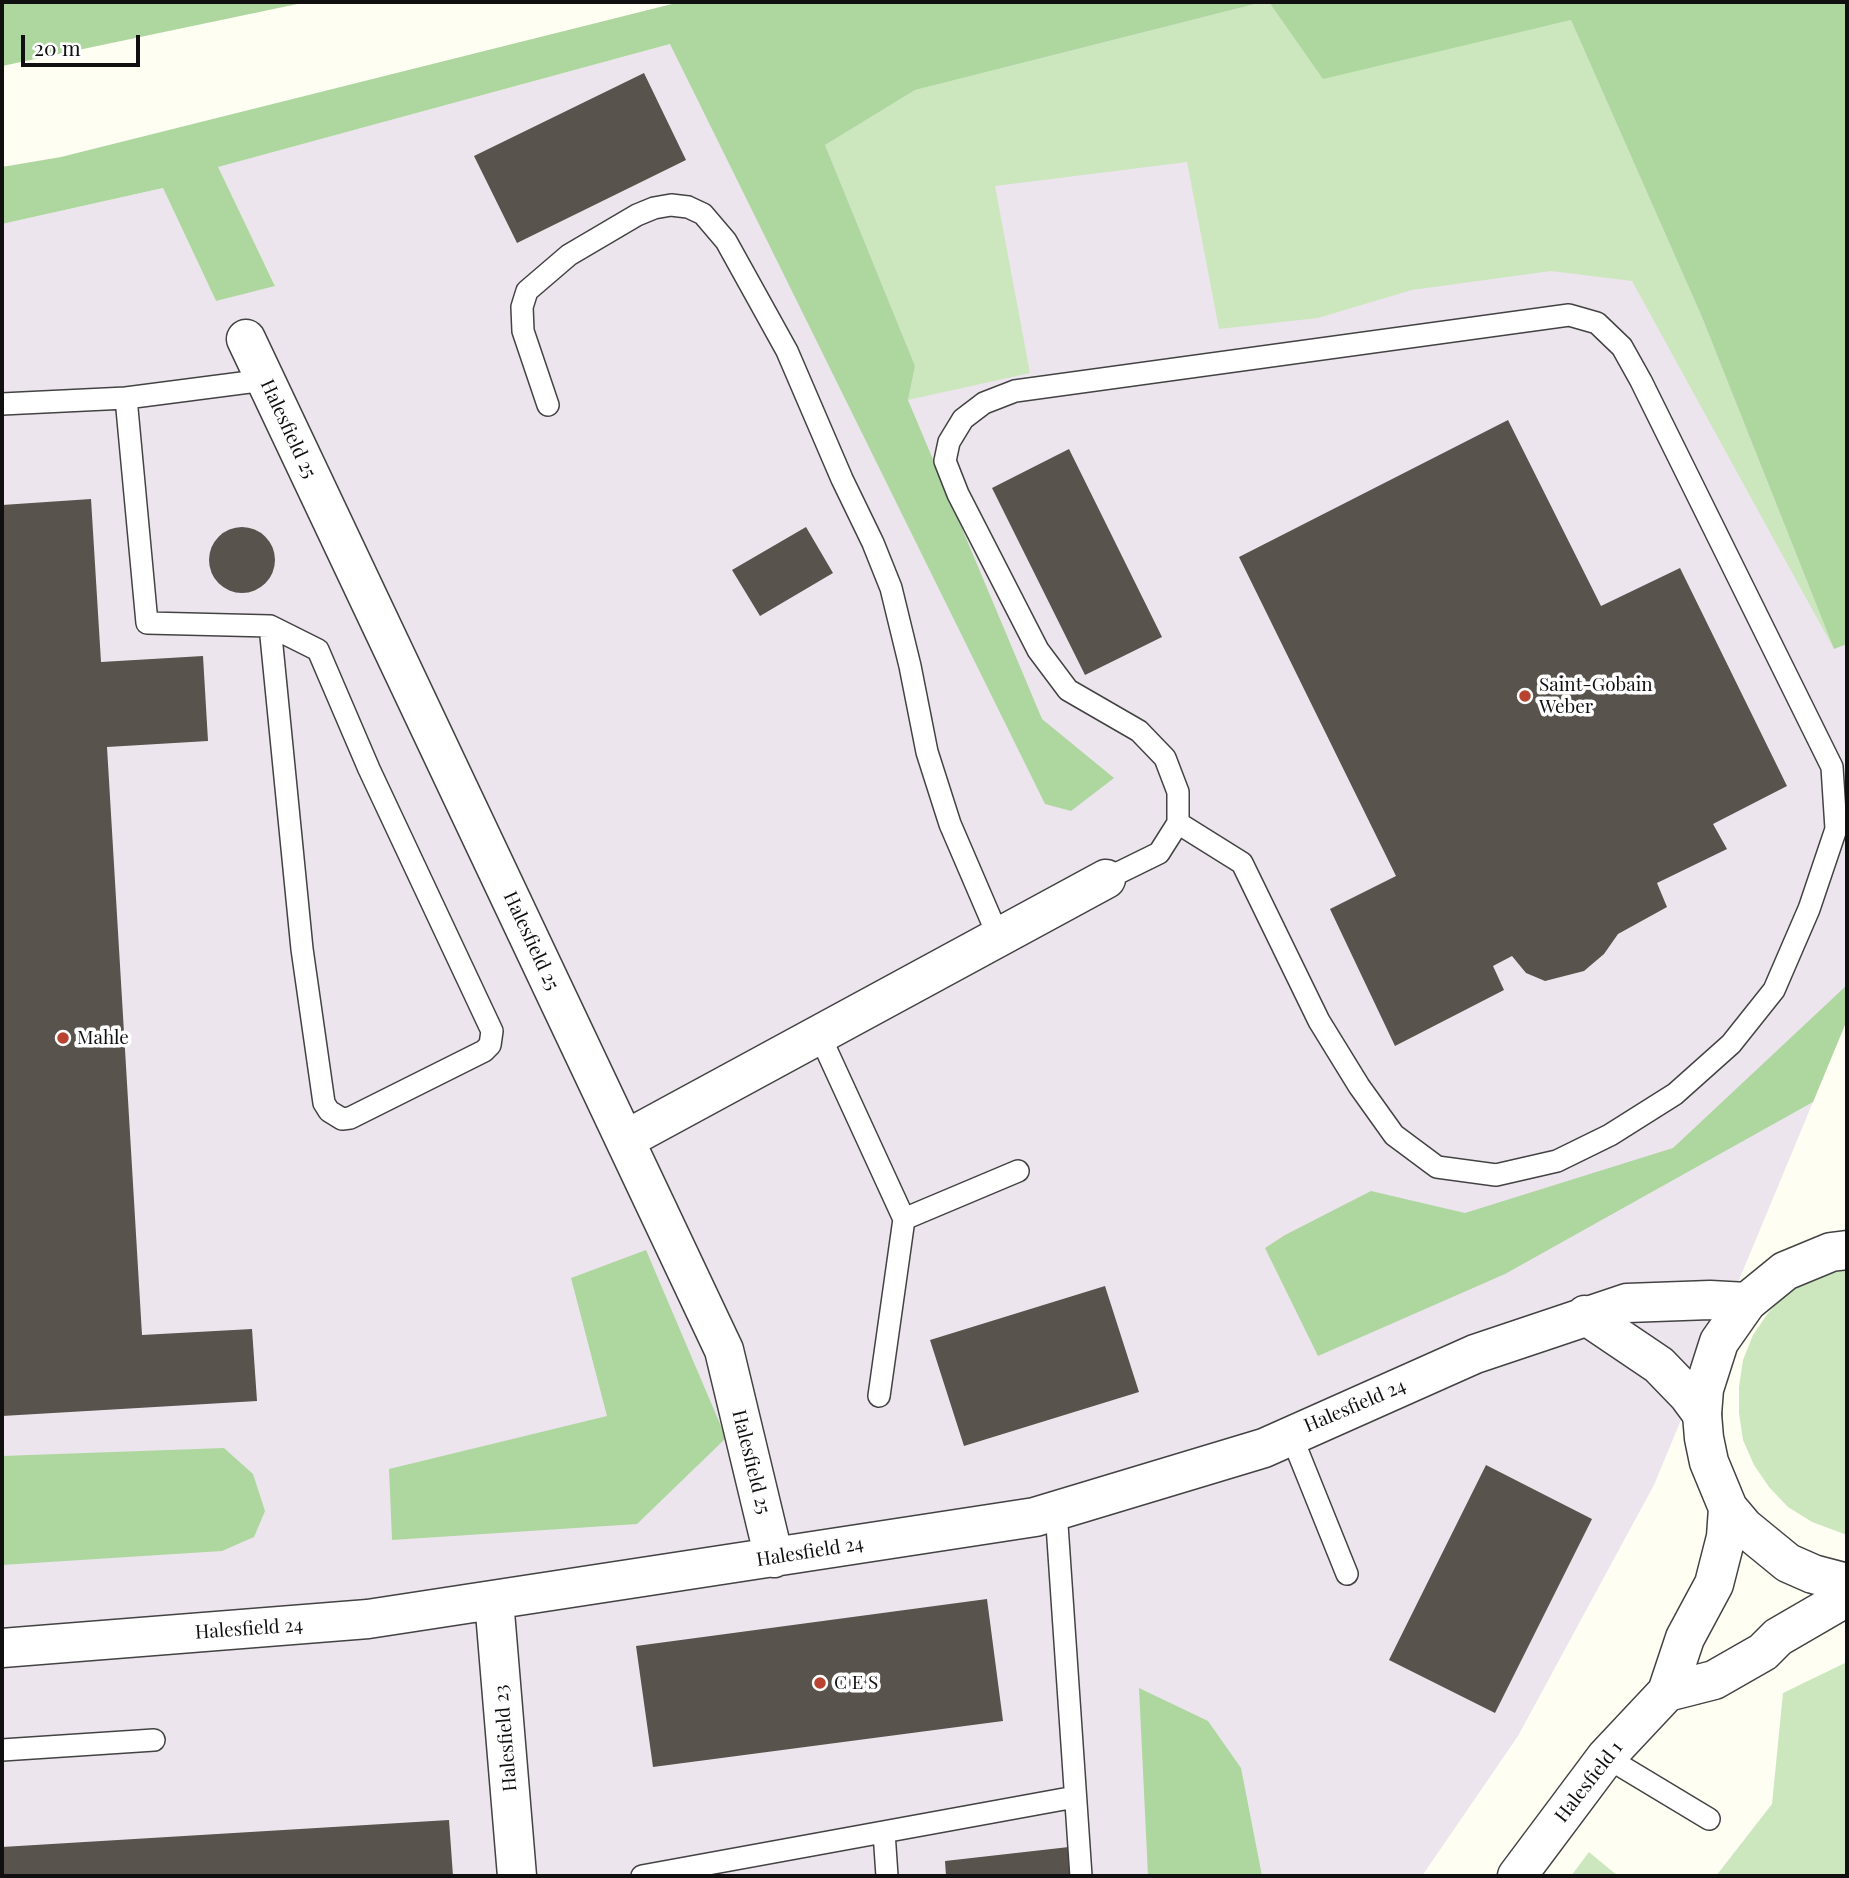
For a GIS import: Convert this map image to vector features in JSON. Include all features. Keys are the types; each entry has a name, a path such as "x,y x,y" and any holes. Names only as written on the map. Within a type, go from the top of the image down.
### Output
{"street":[{"name":"Halesfield 25","path":"246,339 724,1350 774,1558"},
{"path":"625,1140 1106,879"},
{"name":"Halesfield 1","path":"1842,1243 1785,1271 1747,1301 1719,1342 1704,1389 1702,1414 1709,1462 1728,1508 1744,1527 1788,1563 1813,1574 1847,1583"},
{"name":"Halesfield 24","path":"2,1648 368,1619 1035,1517 1264,1448 1475,1354 1585,1315 1627,1303 1747,1301"},
{"path":"1585,1315 1659,1365 1702,1414"},
{"name":"Halesfield 1","path":"1517,1876 1606,1757 1667,1692 1685,1639 1714,1584 1726,1536 1728,1508"},
{"path":"1667,1692 1714,1680 1763,1652 1778,1637 1847,1597"},
{"name":"Halesfield 23","path":"494,1600 517,1876"}],"lane":[{"path":"548,404 523,331 522,307 527,291 569,255 637,215 671,205 688,207 703,214 726,242 787,351 842,479 873,542 891,588 927,752 950,824 999,938"},
{"path":"1106,879 1158,853 1178,823 1178,792 1165,758 1139,731 1068,690 1038,650 958,494 945,461 949,442 963,419 984,403 1014,391 1569,314 1597,323 1622,347 1641,381 1832,767 1836,829 1809,909 1774,990 1731,1044 1675,1094 1610,1135 1557,1161 1496,1175 1437,1167 1394,1135 1359,1086 1319,1021 1242,863 1178,823"},
{"path":"2,404 126,398 265,380"},
{"path":"126,398 147,623 270,626 318,650 369,769 492,1031 490,1045 484,1051 350,1118 342,1119 335,1115 324,1103 302,949 270,626"},
{"path":"820,1034 904,1219 879,1396"},
{"path":"904,1219 1018,1171"},
{"path":"1291,1435 1347,1574"},
{"path":"1056,1510 1081,1876"},
{"path":"2,1750 154,1740"},
{"path":"1606,1757 1709,1819"},
{"path":"642,1876 1075,1797"},
{"path":"884,1832 887,1876"}],"shaded area":[{"path":"879,2 1847,2 1847,1020 1654,1485 1518,1736 1422,1876 2,1876 2,224 163,188 216,301 275,285 217,167 670,44"}],"green space":[{"path":"2,2 307,2 2,66"},
{"path":"680,2 1263,2 915,90 825,145 915,366 908,400 1042,719 1114,778 1071,811 1045,804 670,44 218,167 275,286 216,301 163,188 2,224 2,167 61,157"},
{"path":"1269,2 1323,78 1571,20 1702,317 1834,649 1632,281 1551,271 1412,290 1318,318 1219,329 1187,162 995,186 1030,373 908,400 915,366 825,145 915,90"},
{"path":"1269,2 1847,2 1847,644 1834,649 1702,317 1571,20 1323,79"},
{"path":"1847,985 1847,1020 1813,1102 1505,1274 1318,1356 1265,1248 1371,1191 1465,1213 1673,1148"},
{"path":"646,1250 726,1438 637,1524 392,1540 389,1469 607,1416 571,1278"},
{"path":"1847,1264 1847,1535 1812,1522 1788,1507 1769,1487 1754,1465 1743,1440 1739,1387 1743,1360 1753,1335 1768,1313 1786,1294 1809,1278"},
{"path":"224,1448 253,1474 265,1511 254,1537 222,1551 2,1565 2,1456"},
{"path":"1847,1662 1847,1876 1716,1876 1772,1804 1783,1693"},
{"path":"1139,1688 1208,1721 1241,1768 1262,1876 1148,1876"},
{"path":"1589,1852 1618,1876 1571,1876"}],"building":[{"path":"644,73 686,160 517,243 474,156"},
{"name":"Saint-Gobain Weber","path":"1508,420 1601,606 1680,568 1787,786 1713,824 1727,849 1657,883 1667,907 1618,934 1604,954 1584,971 1545,981 1526,973 1512,956 1493,966 1504,990 1395,1046 1330,909 1396,876 1239,557"},
{"path":"1069,449 1162,637 1085,675 992,488"},
{"name":"Mahle","path":"91,499 101,662 203,656 208,741 107,747 142,1335 252,1329 257,1401 2,1416 2,505"},
{"path":"235,527 249,527 261,532 270,541 275,560 273,573 266,584 249,593 235,593 223,588 214,579 209,567 209,553 214,541 223,532"},
{"path":"806,527 833,573 760,616 732,570"},
{"path":"1105,1286 1139,1392 964,1446 930,1340"},
{"path":"1486,1465 1592,1519 1495,1713 1389,1660"},
{"name":"C E S","path":"987,1599 1003,1721 653,1767 636,1646"},
{"path":"449,1820 453,1876 2,1876 2,1847"},
{"path":"1069,1847 1071,1876 946,1876 945,1861"}],"place":[{"name":"Saint-Gobain Weber","path":"1525,696"},
{"name":"Mahle","path":"63,1038"},
{"name":"C E S","path":"820,1683"}]}
